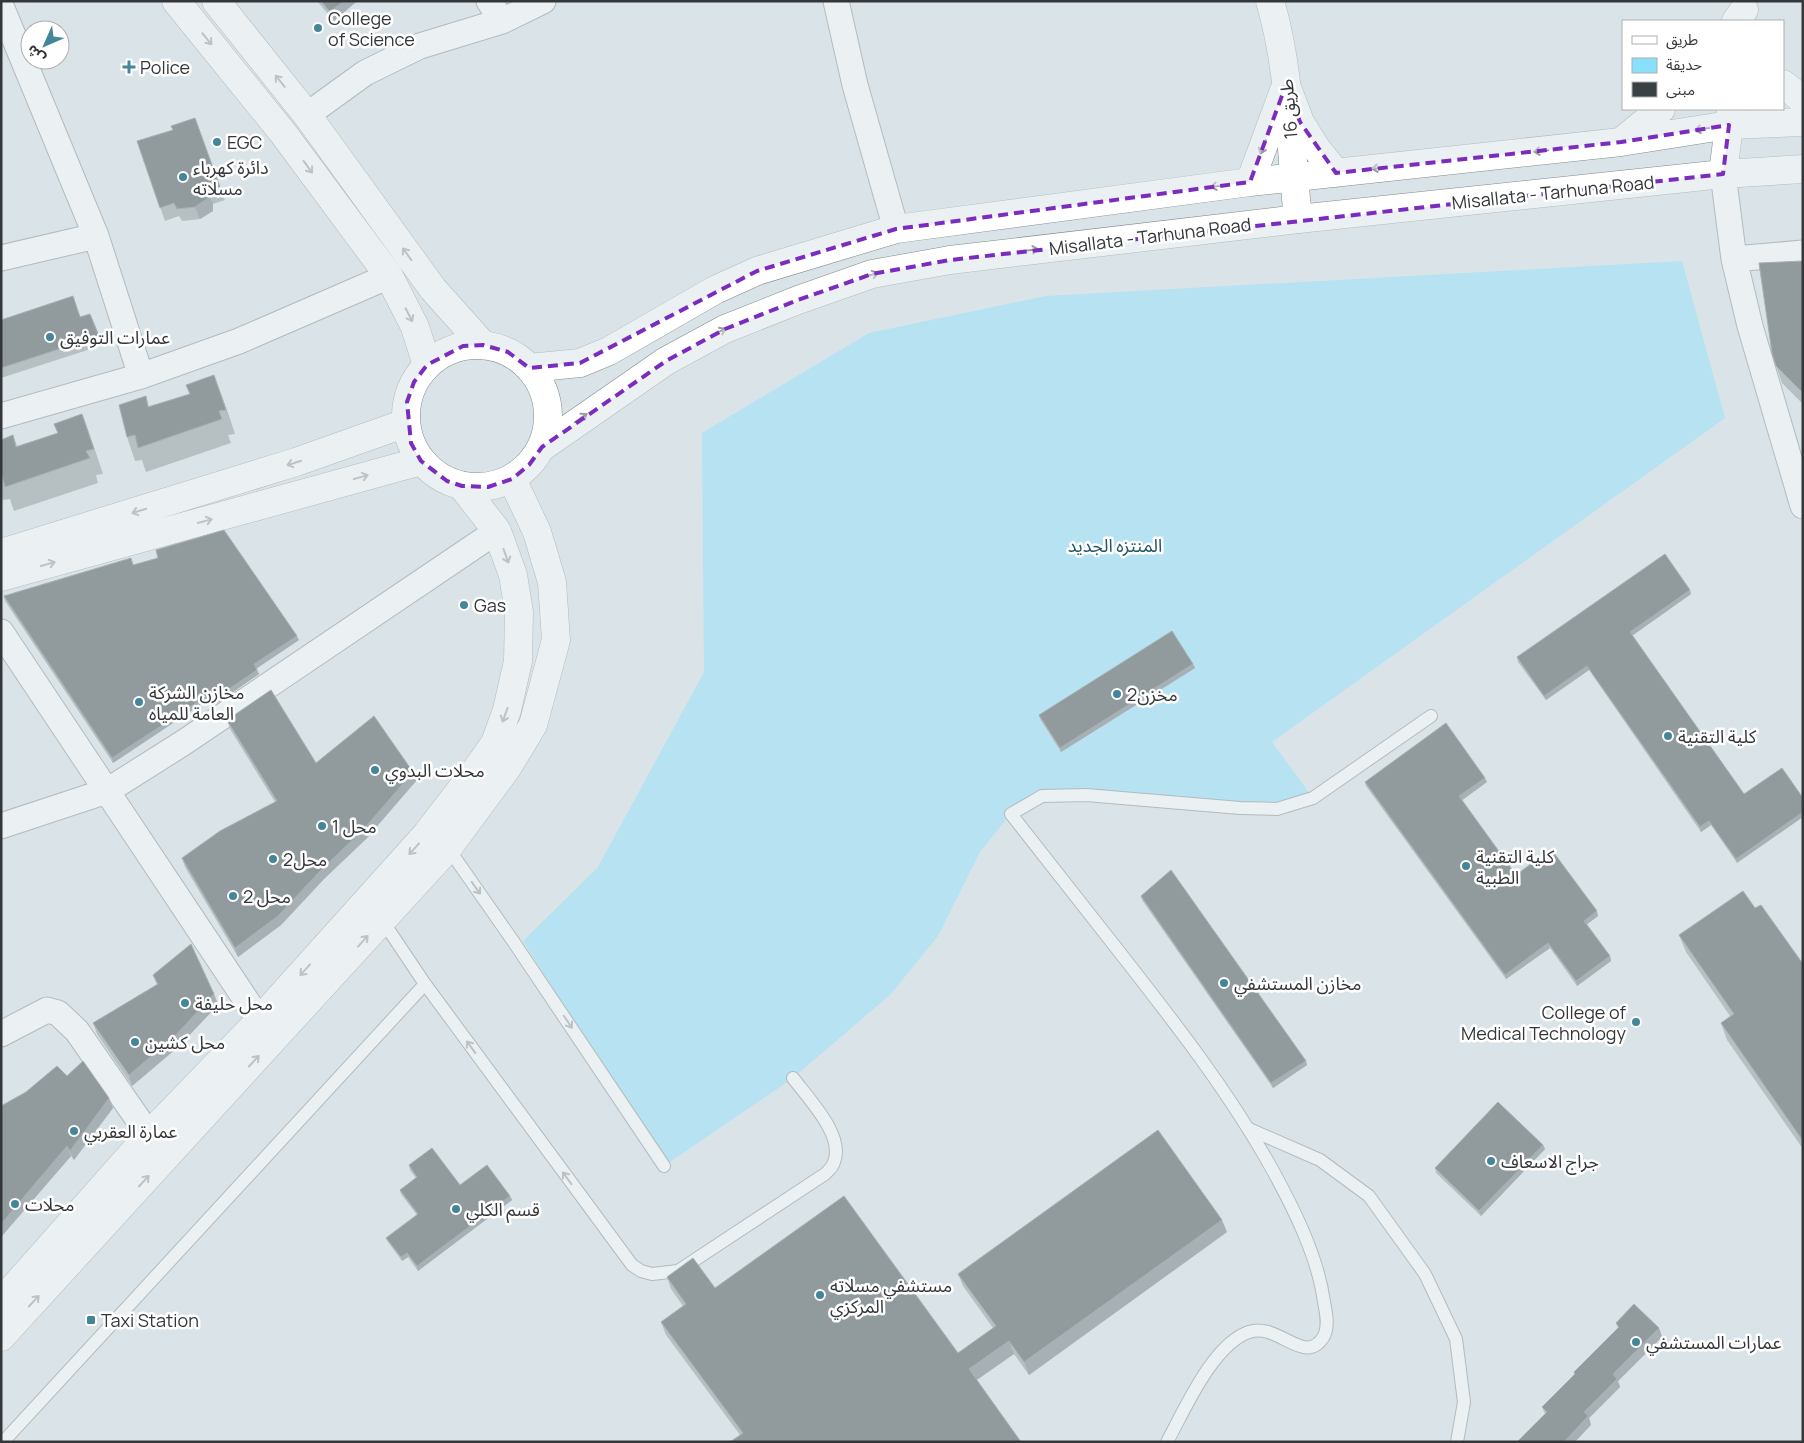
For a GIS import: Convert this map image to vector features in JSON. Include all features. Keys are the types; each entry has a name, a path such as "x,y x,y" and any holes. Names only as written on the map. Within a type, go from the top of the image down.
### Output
{"main road":[{"path":"176,1 283,133 389,276 416,327 427,365"},
{"path":"216,1 307,115 433,289 483,345"},
{"name":"طريق 16","path":"1270,1 1278,30 1286,85 1298,219"},
{"path":"1250,182 1286,85"},
{"path":"1286,85 1300,122 1316,148 1336,173"},
{"path":"1784,85 1803,100"},
{"path":"1621,142 1660,110"},
{"path":"529,368 580,363 609,352 715,290 757,271 896,229 1250,182 1621,142 1730,117 1803,122"},
{"path":"1724,174 1730,117"},
{"name":"Misallata - Tarhuna Road","path":"542,447 666,361 725,329 798,300 872,274 950,260 1298,219 1724,174 1803,169"},
{"path":"483,345 508,352 529,368 544,392 548,419 542,447 530,465 512,479 488,487 462,486 447,481 433,472 422,461 411,443 406,423 407,402 414,382 427,365 444,353 463,346 483,345"},
{"path":"1,553 296,462 406,423"},
{"path":"1,577 422,461"},
{"path":"374,910 448,848 507,768 533,725 556,640 552,582 537,532 512,479"},
{"path":"1,1336 266,1031 374,910 426,835 495,743 508,710 518,661 520,612 513,575 497,531 462,486"},
{"path":"1,1302 149,1135 266,1031"}],"street":[{"path":"13,1 1,6 96,236 141,376"},
{"path":"307,115 365,73 412,50 496,11 543,1"},
{"path":"836,1 855,85 896,229"},
{"path":"1724,174 1734,259 1750,326 1803,506"},
{"path":"1,258 96,236"},
{"path":"1734,259 1803,253"},
{"path":"1,416 141,376 239,341 389,276"},
{"path":"1,826 107,791 191,738 497,531"},
{"path":"1,632 266,1031"},
{"path":"1,1034 46,1010 58,1014 77,1031 149,1135"}],"lane":[{"path":"1167,1442 1210,1364 1220,1351 1233,1341 1248,1332 1259,1330 1270,1331 1304,1348 1310,1348 1318,1344 1325,1334 1327,1322 1322,1288 1300,1222 1249,1128 1181,1029 1011,814 1042,796 1086,795 1212,806 1277,809 1313,798 1431,716"},
{"path":"448,848 513,941 664,1166"},
{"path":"374,910 425,984 596,1217 632,1265 641,1271 652,1274 678,1271 825,1174 834,1164 837,1154 830,1128 793,1078"},
{"path":"3,1442 425,984"},
{"path":"1249,1128 1320,1160 1369,1196 1425,1274 1456,1339 1464,1402 1457,1442"}],"highlighted area":[{"path":"1286,85 1300,122 1336,173 1621,142 1729,125 1723,174 950,260 872,274 798,300 725,329 666,361 542,447 529,465 512,479 488,487 462,486 447,481 421,461 411,443 407,402 414,382 427,365 463,346 483,345 508,352 529,368 580,363 757,271 896,229 1250,182"}],"green space":[{"name":"المنتزه الجديد","path":"1682,261 1725,418 1272,742 1313,798 1277,809 1042,796 1011,813 980,852 938,936 890,995 793,1078 664,1166 523,941 598,867 704,672 702,433 869,333 1046,296"}],"building":[{"path":"321,1 344,1 330,12"},
{"name":"دائرة كهرباء مسلاته","path":"195,118 220,187 208,191 208,198 195,207 177,209 174,203 160,208 137,141 173,130 171,126"},
{"path":"1803,261 1803,393 1776,366 1772,353 1759,263"},
{"name":"عمارات التوفيق","path":"73,296 80,317 90,314 99,336 1,368 1,320"},
{"path":"214,375 226,410 219,411 222,419 138,448 135,435 127,437 119,405 146,396 148,407 190,394 186,385"},
{"path":"82,414 94,449 86,451 90,458 5,487 1,475 1,440 13,435 16,447 58,433 54,424"},
{"name":"مخازن الشركة العامة للمياه","path":"224,530 297,636 254,664 257,670 214,699 211,693 112,758 4,596 131,558 133,565 158,558 156,550"},
{"name":"كلية التقنية","path":"1665,554 1690,590 1630,632 1744,794 1782,768 1803,798 1803,812 1736,859 1709,821 1700,827 1587,666 1544,696 1517,657"},
{"name":"مخزن2","path":"1172,631 1193,664 1060,748 1039,715"},
{"path":"271,690 316,763 374,716 413,772 363,830 321,870 278,916 235,948 182,858 220,831 277,801 227,720"},
{"name":"كلية التقنية الطبية","path":"1446,723 1485,778 1459,796 1516,875 1551,849 1597,911 1584,921 1610,956 1576,981 1548,943 1505,975 1365,782"},
{"name":"مخازن المستشفي","path":"1171,870 1306,1061 1271,1083 1141,896"},
{"path":"1743,891 1755,908 1761,905 1803,964 1803,1141 1721,1023 1734,1014 1679,935"},
{"path":"191,944 214,994 173,1038 129,1075 93,1023 158,984 153,975"},
{"path":"83,1061 109,1098 70,1151 67,1146 1,1224 1,1106 26,1092 57,1066 67,1076"},
{"name":"جراج الاسعاف","path":"1498,1102 1543,1145 1479,1211 1435,1168"},
{"name":"مستشفي مسلاته المركزي","path":"1158,1130 1222,1220 1024,1362 1009,1341 969,1369 1021,1442 730,1442 743,1433 661,1322 686,1304 667,1277 693,1258 715,1288 844,1196 958,1353 996,1326 958,1274"},
{"name":"قسم الكلي","path":"432,1148 460,1185 487,1165 510,1196 417,1266 407,1253 401,1257 386,1238 418,1214 400,1190 417,1177 409,1165"},
{"path":"1634,1304 1659,1328 1613,1374 1617,1379 1584,1412 1588,1416 1564,1442 1517,1442 1547,1412 1542,1407 1619,1327 1616,1323"}],"place":[{"name":"College of Science","path":"318,28"},
{"name":"Police","path":"129,67"},
{"name":"EGC","path":"217,142"},
{"name":"دائرة كهرباء مسلاته","path":"183,177"},
{"name":"عمارات التوفيق","path":"50,337"},
{"name":"Gas","path":"464,605"},
{"name":"مخزن2","path":"1117,694"},
{"name":"مخازن الشركة العامة للمياه","path":"139,702"},
{"name":"كلية التقنية","path":"1668,736"},
{"name":"محلات البدوي","path":"375,770"},
{"name":"محل 1","path":"322,826"},
{"name":"محل2","path":"273,859"},
{"name":"كلية التقنية الطبية","path":"1466,866"},
{"name":"محل 2","path":"233,896"},
{"name":"مخازن المستشفي","path":"1224,983"},
{"name":"محل حليفة","path":"185,1003"},
{"name":"College of Medical Technology","path":"1636,1022"},
{"name":"محل كشين","path":"135,1042"},
{"name":"عمارة العقربي","path":"74,1131"},
{"name":"جراج الاسعاف","path":"1491,1161"},
{"name":"محلات","path":"15,1204"},
{"name":"قسم الكلي","path":"456,1209"},
{"name":"مستشفي مسلاته المركزي","path":"820,1295"},
{"name":"Taxi Station","path":"91,1320"},
{"name":"عمارات المستشفي","path":"1636,1342"}]}
